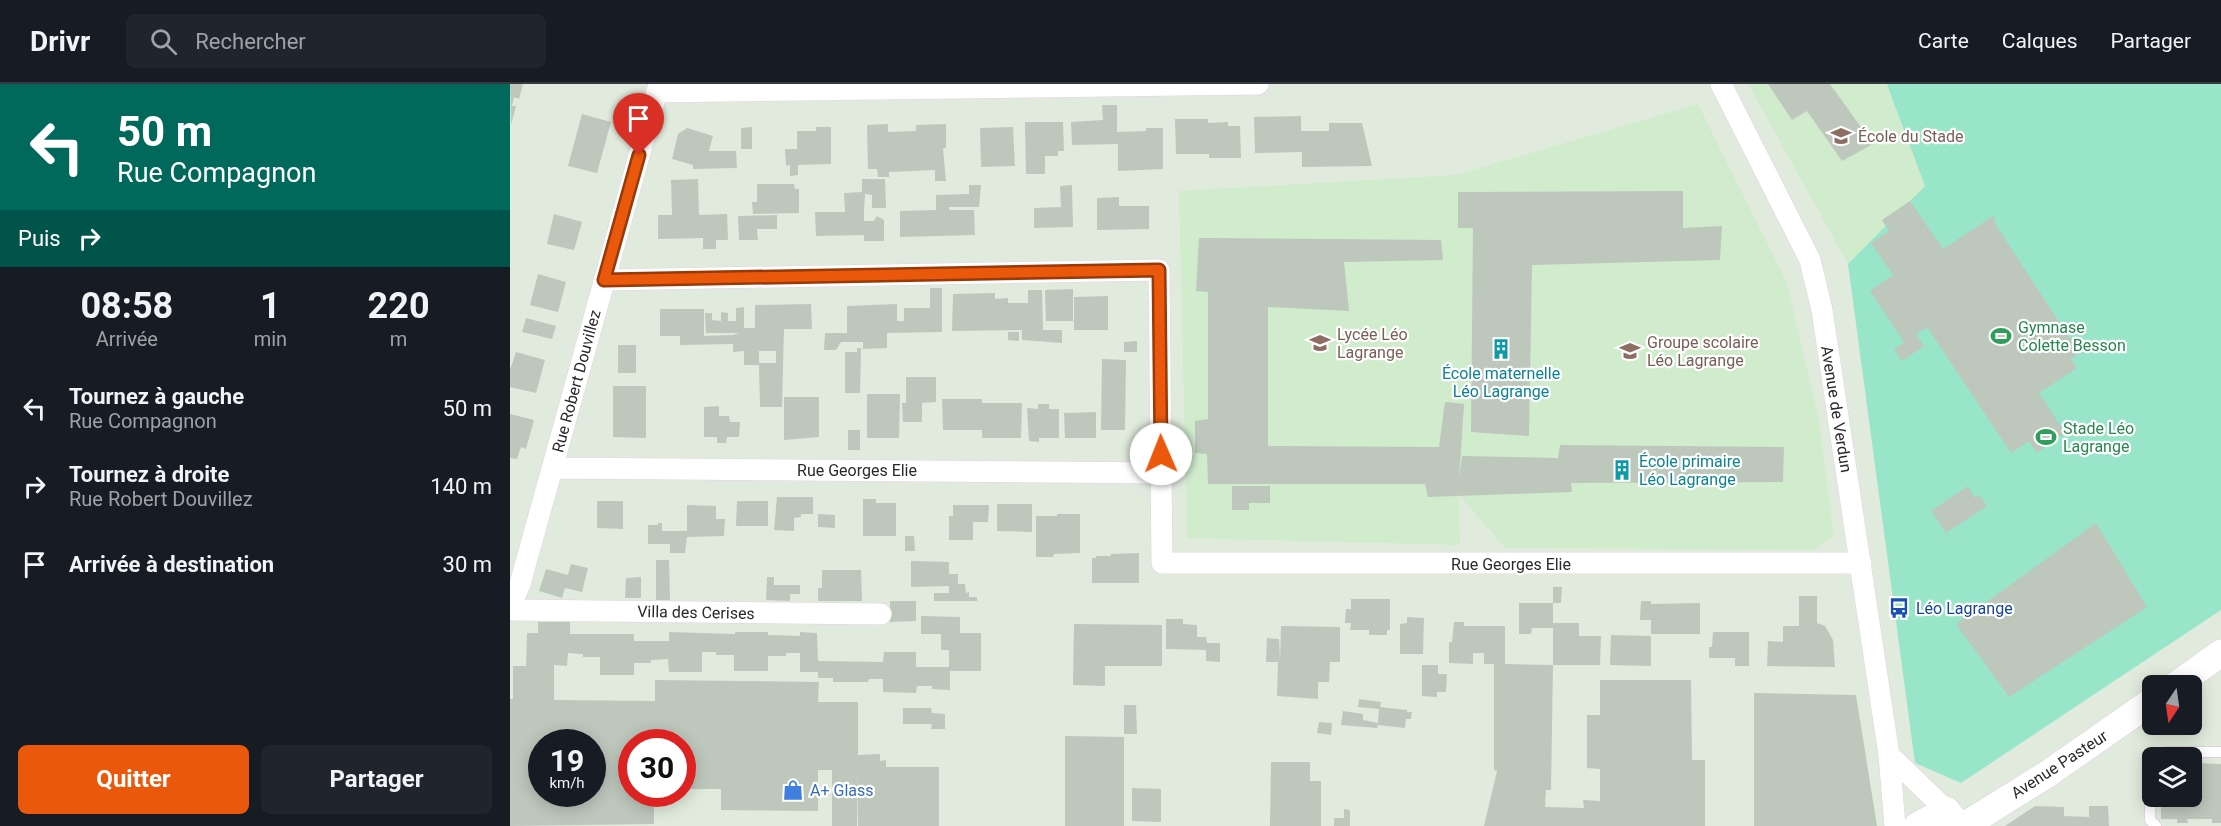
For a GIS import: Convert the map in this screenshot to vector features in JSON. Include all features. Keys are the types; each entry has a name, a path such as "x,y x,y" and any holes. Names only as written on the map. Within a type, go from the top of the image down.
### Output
{"street":[{"path":"658,88 1258,84"},
{"name":"Avenue de Verdun","path":"1721,84 1810,260 1822,310 1889,755 1895,826"},
{"name":"Rue Robert Douvillez","path":"510,609 520,584 658,88"},
{"path":"604,280 1159,270 1162,473"},
{"name":"Rue Georges Elie","path":"552,468 1162,473 1162,563 1861,563"},
{"name":"Villa des Cerises","path":"510,609 881,614"},
{"path":"2190,675 2221,653"},
{"name":"Avenue Pasteur","path":"1917,826 1956,821 2046,775 2142,708"},
{"path":"1889,755 1956,821"}],"lane":[{"path":"2202,752 2221,752"},
{"path":"2150,807 2150,820 2156,826"}],"shaded area":[{"name":"École du Stade","path":"1748,84 1889,84 1887,86 1925,186 1848,264"},
{"name":"Stade Léo Lagrange","path":"2221,84 2221,610 1961,783 1915,763 1848,264 1925,186 1887,85"},
{"path":"1698,104 1787,283 1819,420 1834,536 1812,550 1505,548 1459,495 1460,545 1187,538 1179,191 1456,175"}],"building":[{"path":"510,84 523,84 519,99 514,97 512,106 516,106 511,125"},
{"name":"École du Stade","path":"1768,84 1830,84 1873,144 1842,161 1807,111 1792,120"},
{"path":"1102,105 1117,105 1117,132 1163,128 1163,169 1118,171 1118,144 1072,145 1071,122 1103,120"},
{"path":"582,114 611,122 597,173 568,166"},
{"path":"1301,116 1301,131 1329,131 1329,123 1362,123 1372,166 1302,167 1302,152 1255,153 1254,117"},
{"path":"1175,119 1208,119 1208,123 1228,122 1228,126 1240,126 1241,158 1209,158 1209,154 1176,154"},
{"path":"1025,122 1063,122 1064,151 1058,151 1058,156 1045,156 1045,174 1026,174"},
{"path":"888,124 888,132 916,131 916,125 946,124 946,148 943,148 946,181 935,181 935,170 889,172 889,177 878,177 877,169 868,169 867,125"},
{"path":"752,127 752,149 741,149 741,128"},
{"path":"816,127 831,127 831,164 798,165 798,175 790,176 790,165 786,166 785,149 797,149 797,131 816,131"},
{"path":"1013,127 1015,166 981,167 980,128"},
{"path":"687,128 713,136 709,151 736,151 737,168 693,169 693,165 672,159 678,134"},
{"path":"698,179 699,215 727,214 728,240 716,240 716,249 703,249 703,238 658,239 658,215 672,215 671,180"},
{"path":"862,179 885,179 886,208 872,208 872,195 865,194 864,212 864,221 874,221 877,216 884,220 884,241 864,241 864,235 816,236 815,212 845,212 844,193 862,192"},
{"path":"757,184 794,184 795,189 799,189 799,213 753,214 752,202 757,202"},
{"path":"969,185 981,185 979,207 949,207 949,210 974,210 975,235 900,237 900,211 936,210 936,195 969,194"},
{"path":"1072,185 1073,227 1034,228 1034,208 1061,207 1060,186"},
{"name":"École maternelle Léo Lagrange","path":"1683,191 1683,228 1722,226 1720,260 1532,265 1529,436 1471,432 1473,228 1458,228 1458,192"},
{"path":"1119,197 1119,206 1149,206 1149,229 1097,230 1097,198"},
{"name":"Gymnase Colette Besson","path":"1910,201 1943,249 1993,216 1996,220 1994,222 2076,348 2079,346 2083,350 2071,359 2077,368 2039,393 2065,433 2037,453 2029,441 2011,453 1927,327 1916,334 1924,346 1902,361 1894,349 1904,342 1870,291 1893,275 1871,243 1889,231 1882,220"},
{"path":"554,214 582,222 574,250 547,244"},
{"path":"777,215 777,229 757,229 758,240 739,240 738,216"},
{"name":"Lycée Léo Lagrange","path":"1199,238 1441,240 1443,260 1344,262 1349,311 1268,307 1268,446 1439,447 1445,402 1464,404 1459,480 1462,456 1558,458 1560,445 1784,447 1783,482 1571,483 1572,492 1428,497 1425,484 1208,484 1207,454 1195,453 1195,421 1208,419 1208,292 1196,291"},
{"path":"538,274 566,282 558,312 530,305"},
{"path":"930,288 942,288 942,332 887,333 887,348 863,349 863,342 841,342 836,350 824,350 825,333 847,333 847,306 897,304 897,321 904,321 904,308 930,308"},
{"path":"1073,289 1073,321 1046,321 1045,290"},
{"path":"1028,290 1042,290 1043,330 1062,330 1062,343 1022,340 1022,330 952,331 953,294 995,293 995,299 1008,298 1008,303 1028,303"},
{"path":"1108,296 1108,330 1074,330 1074,297"},
{"path":"811,304 812,329 784,329 782,407 760,407 759,365 744,365 744,351 733,352 733,344 680,345 680,336 660,336 660,309 704,309 704,336 733,335 739,333 706,333 705,313 712,313 712,320 721,321 721,312 728,313 728,321 736,321 736,308 744,307 744,328 755,328 755,305","holes":["759,351 776,351 776,363 759,363"]},
{"path":"526,318 556,326 552,339 522,332"},
{"path":"1008,332 1019,332 1019,341 1008,340"},
{"path":"1137,341 1137,352 1124,352 1124,342"},
{"path":"618,345 636,345 636,373 618,373"},
{"path":"857,348 861,348 860,393 845,393 845,352 857,352"},
{"path":"516,352 545,360 536,393 510,387 510,370"},
{"path":"1102,359 1126,360 1125,430 1101,430"},
{"path":"906,377 936,377 936,402 922,403 922,422 903,422 902,403 906,403"},
{"path":"613,386 646,386 646,438 613,437"},
{"path":"867,394 900,394 899,438 867,438"},
{"path":"784,397 819,397 819,437 784,440"},
{"path":"942,399 982,399 982,403 1022,403 1021,438 982,438 982,430 943,430"},
{"path":"1038,404 1049,404 1049,409 1059,409 1059,438 1039,438 1039,442 1029,441 1027,408 1038,409"},
{"path":"719,406 719,416 729,416 730,422 740,422 739,437 727,437 726,443 717,443 717,437 704,437 704,407"},
{"path":"1096,412 1096,438 1065,438 1064,413"},
{"path":"510,414 534,420 526,449 521,447 517,459 510,458"},
{"path":"848,430 860,430 860,450 848,450"},
{"path":"1232,486 1270,486 1270,503 1249,503 1249,510 1232,510"},
{"path":"1968,486 1975,498 1979,495 1987,506 1946,533 1931,511"},
{"path":"777,497 813,497 813,514 801,514 801,517 794,518 794,531 774,530"},
{"path":"863,499 876,499 876,503 896,503 896,536 863,536"},
{"path":"597,501 623,501 623,529 597,528"},
{"path":"737,501 768,501 768,526 736,526"},
{"path":"997,504 1032,504 1032,532 997,531"},
{"path":"687,505 716,506 716,519 725,519 724,536 687,537 685,553 670,553 670,544 648,544 648,525 662,523 662,531 687,531"},
{"path":"953,505 989,505 988,522 973,522 973,540 949,540 949,516 953,516"},
{"path":"818,514 835,515 835,528 818,527"},
{"path":"1057,514 1080,514 1080,553 1036,557 1036,516 1057,516"},
{"path":"2096,523 2147,607 2009,697 1956,624"},
{"path":"905,536 914,536 915,551 905,551"},
{"path":"1139,553 1139,583 1092,583 1092,558 1111,556 1111,554"},
{"path":"656,560 669,560 670,600 656,600"},
{"path":"911,561 949,562 949,574 958,574 958,584 965,584 966,593 969,592 969,597 977,597 977,601 934,601 934,593 949,593 949,586 911,587"},
{"path":"571,564 588,568 582,592 565,588 562,598 539,591 546,569 568,575"},
{"path":"822,570 861,570 862,601 818,601 818,588 822,588"},
{"path":"641,577 641,598 625,598 626,578"},
{"path":"767,577 774,577 774,585 800,585 800,594 790,594 790,601 766,600"},
{"path":"1553,587 1562,587 1561,603 1553,603"},
{"path":"1799,596 1817,596 1817,623 1825,626 1833,640 1835,667 1767,666 1768,641 1783,642 1783,626 1799,626"},
{"path":"1351,599 1390,599 1390,630 1387,630 1387,635 1369,635 1369,630 1350,630 1351,623 1345,623 1346,609 1351,609"},
{"path":"890,601 916,601 916,621 890,622"},
{"path":"1641,601 1651,601 1651,604 1700,603 1700,634 1651,634 1651,620 1640,620"},
{"path":"1519,603 1553,603 1553,623 1579,623 1579,636 1601,636 1600,665 1553,665 1553,628 1532,628 1531,634 1519,634"},
{"path":"921,616 960,617 960,633 981,633 981,671 950,671 950,690 932,689 932,686 917,686 916,693 883,692 883,679 869,679 868,682 833,682 833,678 818,678 818,672 800,672 800,653 768,656 768,671 734,671 734,655 716,655 716,652 702,652 702,672 669,672 668,659 651,660 651,663 634,663 634,675 600,675 600,657 583,657 583,654 568,653 567,666 554,665 554,700 655,701 655,680 819,682 818,702 858,702 858,755 880,754 880,761 886,760 886,767 939,767 939,826 858,826 858,768 857,826 832,826 832,770 818,770 818,811 721,810 721,789 696,789 696,729 618,729 618,807 654,807 654,824 510,826 510,699 513,699 513,666 526,666 527,633 538,633 538,622 570,622 570,634 634,634 634,641 669,641 669,632 735,634 735,632 768,632 768,635 800,636 800,632 817,633 818,661 883,662 884,652 916,652 916,667 949,667 949,650 941,650 941,634 921,634"},
{"path":"1407,617 1424,618 1423,654 1400,654 1400,624 1407,623"},
{"path":"1166,619 1183,619 1183,624 1197,625 1197,637 1206,637 1207,643 1220,643 1220,662 1206,661 1206,650 1166,649"},
{"path":"1454,622 1464,622 1464,626 1505,626 1505,664 1553,665 1551,790 1546,790 1545,807 1584,808 1583,800 1600,801 1600,769 1587,768 1587,715 1600,715 1600,680 1691,680 1692,760 1705,760 1705,826 1484,826 1497,771 1494,770 1494,664 1484,664 1484,653 1473,653 1473,664 1449,663 1449,642 1452,642"},
{"path":"1074,624 1162,625 1162,666 1105,666 1105,686 1073,685"},
{"path":"1281,626 1340,627 1340,662 1330,662 1329,682 1318,682 1318,699 1277,696 1278,662 1266,662 1267,638 1279,639 1280,662"},
{"path":"1713,632 1749,632 1749,666 1735,666 1735,658 1709,658"},
{"path":"1611,635 1651,636 1651,666 1610,665"},
{"path":"1422,665 1438,665 1438,674 1447,674 1446,692 1437,692 1437,697 1422,696"},
{"path":"1754,693 1856,695 1877,826 1754,826"},
{"path":"1359,699 1381,702 1380,707 1407,710 1407,712 1412,712 1411,719 1406,719 1405,728 1341,725 1343,711 1363,714 1363,720 1378,723 1379,709 1358,707"},
{"path":"1124,705 1136,705 1137,734 1124,734"},
{"path":"903,708 931,708 932,713 945,714 945,729 931,729 932,724 903,724"},
{"path":"1319,722 1332,723 1331,735 1317,733"},
{"path":"1065,736 1124,737 1124,826 1065,826"},
{"path":"1271,762 1310,762 1310,781 1321,781 1321,826 1270,826"},
{"path":"2202,763 2221,764 2221,823 2212,823 2212,819 2187,819 2188,823 2177,823 2177,819 2161,819 2161,807 2202,807"},
{"path":"1132,788 1161,789 1161,822 1132,821"},
{"path":"2035,806 2064,807 2064,816 2089,817 2089,806 2108,806 2109,826 2005,826"},
{"path":"1344,809 1350,810 1350,826 1334,826 1334,818 1344,818"}],"place":[{"name":"École du Stade","path":"1841,136"},
{"name":"Gymnase Colette Besson","path":"2001,336"},
{"name":"Lycée Léo Lagrange","path":"1320,343"},
{"name":"École maternelle Léo Lagrange","path":"1501,349"},
{"name":"Groupe scolaire Léo Lagrange","path":"1630,351"},
{"name":"Stade Léo Lagrange","path":"2046,437"},
{"name":"École primaire Léo Lagrange","path":"1622,470"},
{"name":"Léo Lagrange","path":"1899,608"},
{"name":"A+ Glass","path":"793,790"}],"route":[{"path":"639,155 604,280 1159,270 1161,454"}]}
